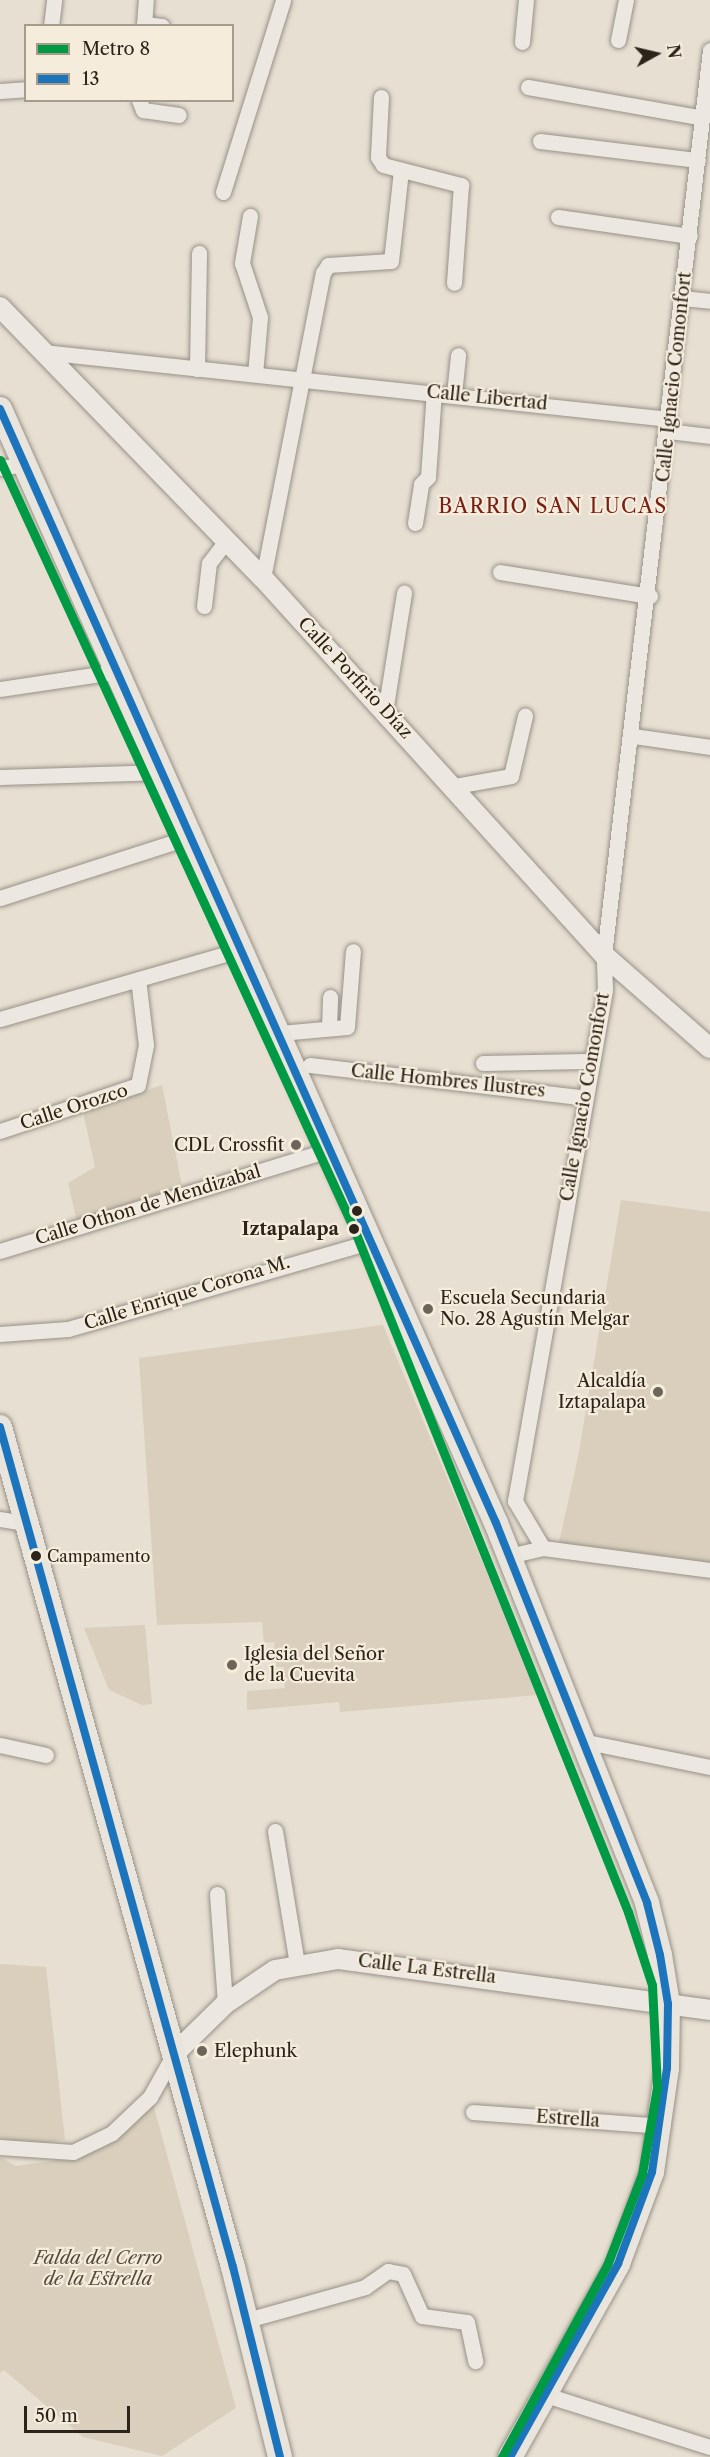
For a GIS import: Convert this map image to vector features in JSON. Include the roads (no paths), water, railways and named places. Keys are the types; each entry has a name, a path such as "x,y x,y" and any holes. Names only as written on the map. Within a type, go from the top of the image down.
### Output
{"main road":[{"path":"0,409 120,671 496,1522 510,1564 647,1903 668,2004 662,2126 626,2246 510,2457"},
{"path":"0,1427 247,2320 280,2457"}],"street":[{"path":"51,24 54,0"},
{"path":"144,24 146,0"},
{"path":"224,192 283,0"},
{"path":"522,42 526,0"},
{"path":"618,40 626,0"},
{"name":"Calle Ignacio Comonfort","path":"496,1522 505,1500 604,976 604,955 650,596 698,160 708,95 710,50"},
{"path":"528,87 703,117"},
{"path":"0,91 24,89"},
{"path":"381,97 378,157 401,171 461,185 454,284"},
{"path":"140,102 142,110 179,115"},
{"path":"540,141 698,160"},
{"path":"263,578 328,265 391,261 401,171"},
{"path":"250,216 242,263 260,317 255,374"},
{"path":"558,217 690,236"},
{"path":"196,369 199,253"},
{"path":"683,298 710,301"},
{"name":"Calle Porfirio Díaz","path":"0,307 263,578 455,786 604,955 710,1048"},
{"name":"Calle Libertad","path":"43,352 454,394 668,425 710,436"},
{"path":"454,394 458,355"},
{"path":"415,523 421,484 428,477 434,392"},
{"path":"0,468 24,464"},
{"path":"204,606 209,563 227,540"},
{"path":"500,572 650,596"},
{"path":"385,712 404,593"},
{"path":"0,689 120,671"},
{"path":"455,786 511,776 525,716"},
{"path":"633,736 710,747"},
{"path":"0,777 165,772"},
{"path":"0,898 193,836"},
{"path":"0,1018 243,949"},
{"path":"280,1033 347,1027 353,951"},
{"name":"Calle Ignacio Comonfort","path":"543,1548 515,1501 584,1061 598,982 604,976"},
{"name":"Calle Orozco","path":"0,1131 127,1090 144,1077 138,980"},
{"path":"329,1028 330,997"},
{"path":"483,1063 584,1061"},
{"name":"Calle Hombres Ilustres","path":"310,1065 580,1096"},
{"name":"Calle Othon de Mendizabal","path":"0,1251 331,1149"},
{"name":"Calle Enrique Corona M.","path":"0,1334 68,1329 372,1241"},
{"path":"0,1519 26,1523"},
{"path":"510,1564 513,1555 543,1548 710,1570"},
{"path":"582,1741 710,1767"},
{"path":"0,1745 46,1755"},
{"path":"275,1831 297,1964"},
{"path":"217,1894 225,2004"},
{"name":"Calle La Estrella","path":"174,2054 225,2004 274,1970 297,1964 381,1961 710,2010"},
{"path":"0,2147 73,2152 112,2133 150,2097 174,2054"},
{"name":"Estrella","path":"473,2112 662,2126"},
{"path":"247,2320 365,2287 388,2271 403,2274 422,2316 467,2322 475,2361"},
{"path":"546,2395 710,2447"}],"metro line":[{"name":"8","path":"0,460 354,1229 628,1912 652,1985 657,2087 642,2174 607,2265 502,2457"}],"place":[{"name":"CDL Crossfit","path":"296,1145"},
{"name":"Iztapalapa","path":"354,1229"},
{"name":"Escuela Secundaria No. 28 Agustín Melgar","path":"428,1309"},
{"name":"Alcaldía Iztapalapa","path":"658,1392"},
{"name":"Campamento","path":"36,1556"},
{"name":"Iglesia del Señor de la Cuevita","path":"232,1665"},
{"name":"Elephunk","path":"202,2051"}],"district":[{"name":"BARRIO SAN LUCAS","path":"553,506"}],"park label":[{"name":"Falda del Cerro de la Estrella","path":"98,2269"}]}
